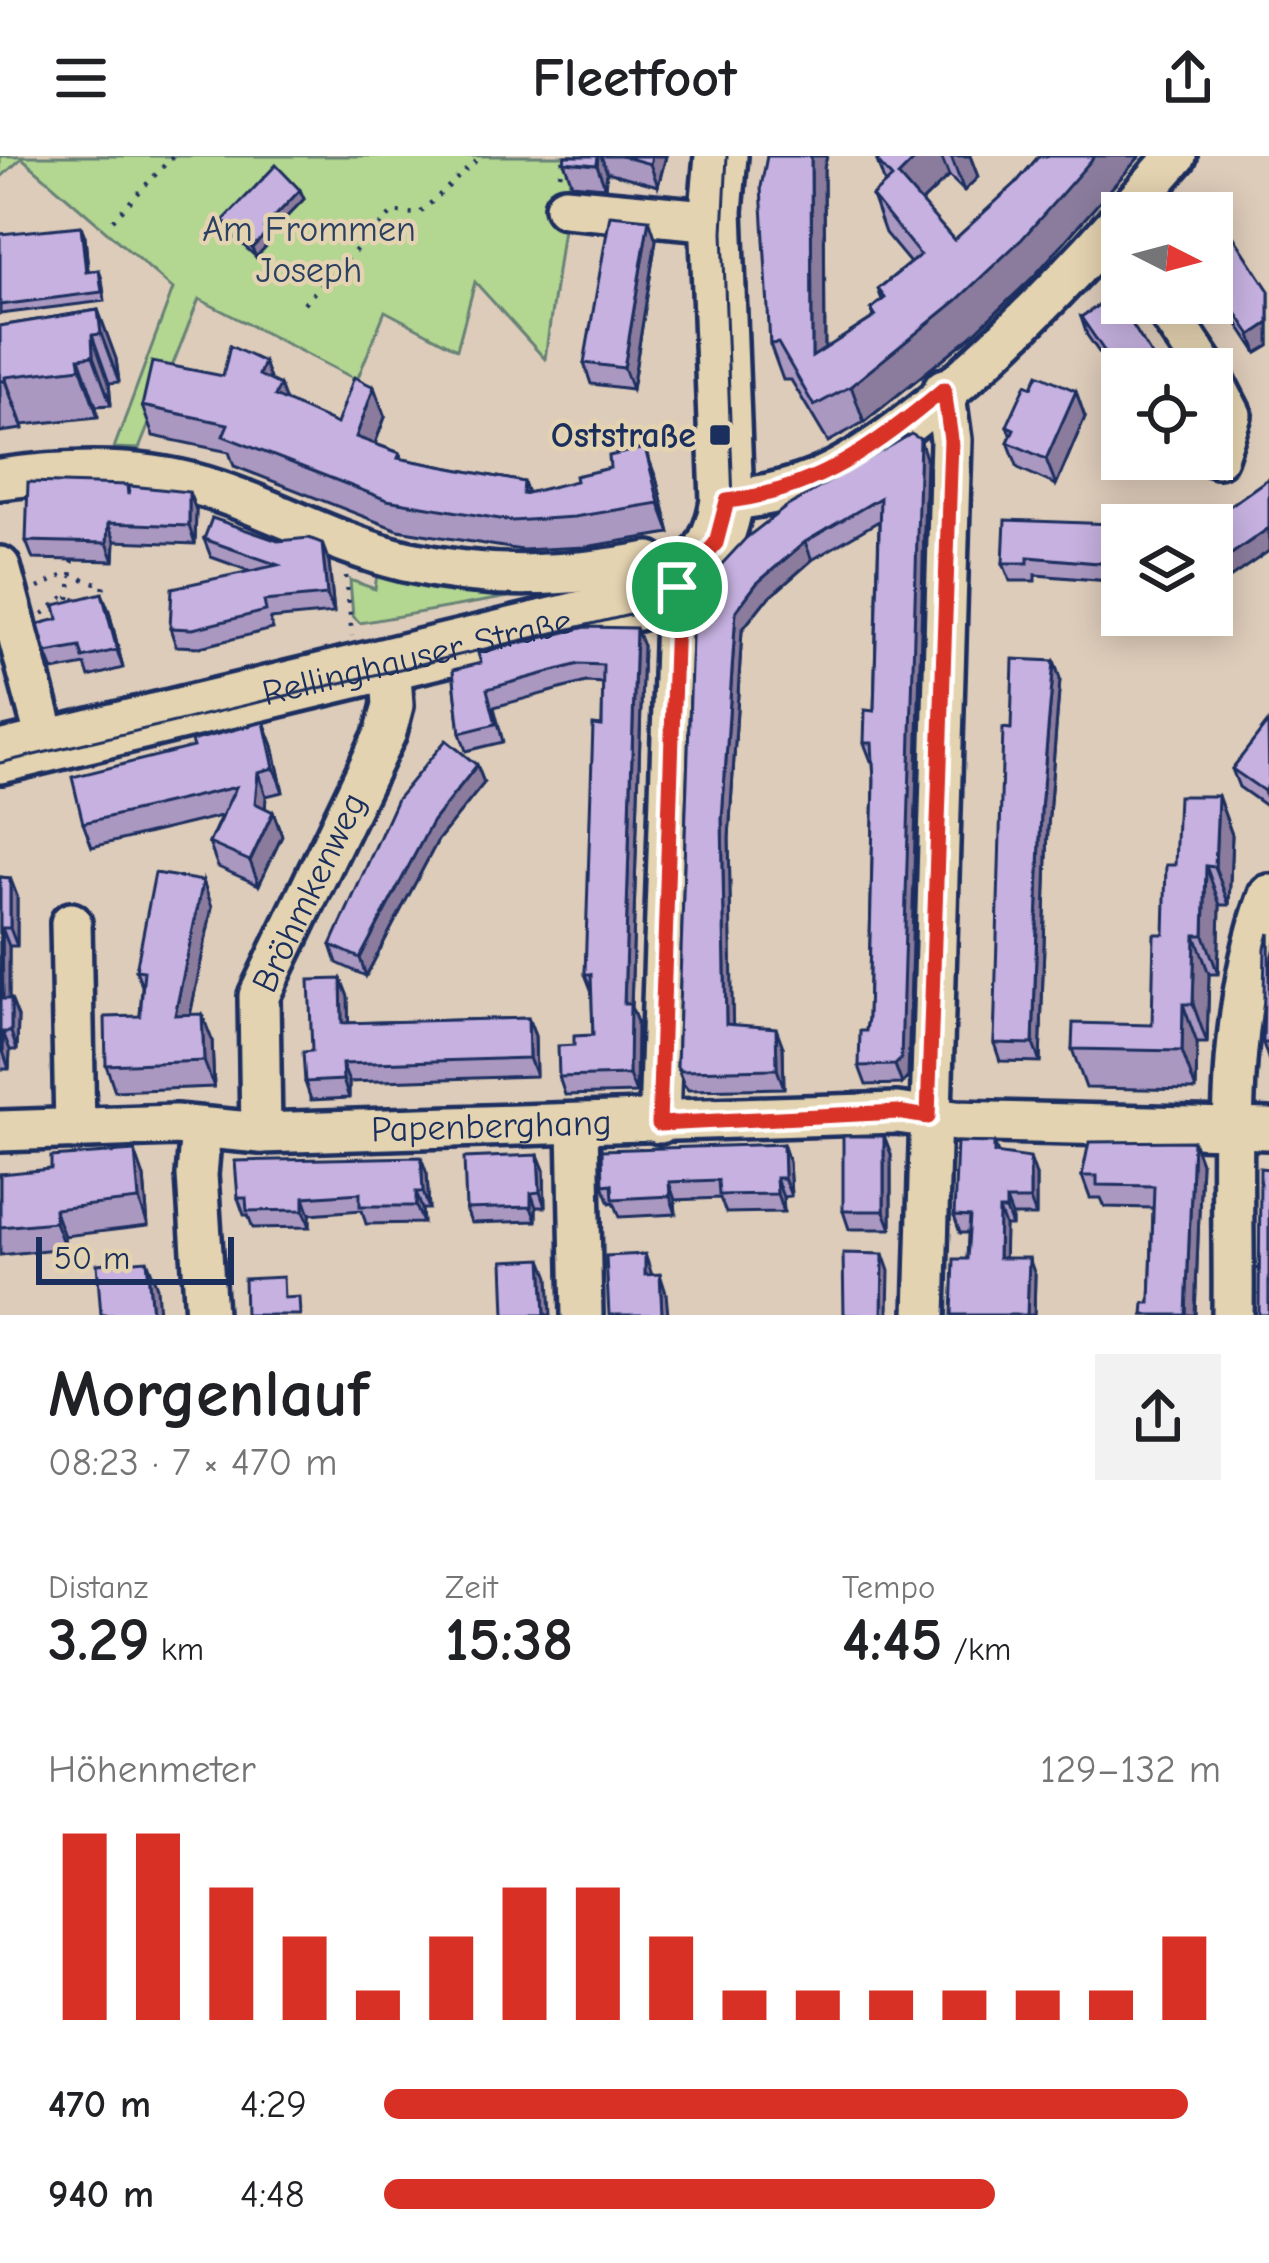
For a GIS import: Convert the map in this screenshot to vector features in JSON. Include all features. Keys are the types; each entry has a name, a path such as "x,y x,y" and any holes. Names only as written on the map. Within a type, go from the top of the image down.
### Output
{"main road":[{"name":"Rellinghauser Straße","path":"24,750 641,604 677,587 716,543 727,501 717,221 721,156"}],"street":[{"path":"1148,192 1176,156"},
{"path":"566,207 717,221"},
{"path":"727,501 777,494 821,478 883,440 1031,315 1101,247"},
{"path":"925,1315 951,440 944,389"},
{"path":"0,479 103,471 164,477 215,490 404,561 524,579 570,577 649,562 677,587 659,1124"},
{"path":"8,595 24,750"},
{"name":"Bröhmkenweg","path":"262,1133 260,996 386,732 393,705 372,665"},
{"path":"1233,1315 1252,1128 1238,1032 1253,937 1269,895"},
{"path":"71,923 75,1130"},
{"name":"Papenberghang","path":"0,1131 262,1133 659,1124 897,1112 1252,1128"},
{"path":"578,1125 582,1315"},
{"path":"201,1129 196,1175 206,1315"}],"path":[{"path":"112,220 173,156"},
{"path":"304,303 393,212 419,214 481,156"},
{"path":"69,617 73,551"},
{"path":"353,574 345,578 372,665"},
{"path":"73,575 96,581 106,590 94,601 8,595 73,575"}],"green space":[{"name":"Am Frommen Joseph","path":"0,156 573,156 545,359 475,282 457,349 385,311 357,380 199,299 139,449 114,448 173,289 22,158 0,178"},
{"path":"377,574 520,595 360,623 353,616 350,580 375,589"}],"building":[{"path":"565,156 598,156 597,165 564,162"},
{"path":"621,156 652,156 650,164"},
{"path":"767,156 811,156 812,357 876,316 871,309 885,298 878,289 920,255 872,196 892,178 877,161 882,156 918,156 898,176 954,240 1039,156 1095,156 1022,239 957,300 851,386 814,406 778,343 770,344 761,187"},
{"path":"276,165 300,190 252,248 223,221"},
{"path":"610,215 649,219 624,368 584,363"},
{"path":"81,226 86,272 99,270 102,292 0,305 0,234"},
{"path":"1233,236 1269,291 1269,323 1251,335 1233,308"},
{"path":"1101,304 1101,324 1132,324 1147,348 1102,348 1081,317"},
{"path":"98,310 101,334 92,335 93,356 79,358 81,368 0,381 0,326"},
{"path":"230,346 264,362 259,375 280,385 275,396 337,424 354,377 374,387 356,437 400,453 398,458 524,482 523,494 576,481 575,476 610,468 609,456 645,448 659,503 512,521 387,500 223,436 228,424 142,406 152,362 223,376"},
{"path":"1038,374 1076,391 1046,459 1008,442 1014,429 1007,426 1026,384 1032,387"},
{"path":"911,434 920,439 901,1059 895,1065 859,1066 860,1031 866,1031 868,1019 874,780 872,743 864,743 865,710 874,711 880,498 805,542 757,583 736,611 722,819 726,1024 776,1028 777,1069 681,1071 677,1067 693,609 708,579 746,538 786,507"},
{"path":"1269,478 1269,528 1233,553 1233,504"},
{"path":"28,482 127,485 128,495 130,486 189,492 189,526 108,523 107,543 26,541"},
{"path":"212,518 278,541 309,538 322,543 327,595 264,601 266,611 193,629 170,628 172,588 278,565 204,539"},
{"path":"1005,520 1101,524 1101,563 1028,557 1028,563 1003,563"},
{"path":"102,593 117,650 83,658 80,647 46,653 38,624 58,619 55,605"},
{"path":"586,627 636,628 624,1004 630,1004 629,1075 559,1077 558,1046 574,1045 574,1036 593,1035 591,974 585,974 593,725 602,726 603,665 579,664 487,689 496,724 460,733 453,670 481,663 478,653"},
{"path":"1013,659 1054,661 1041,809 1033,1044 994,1043 1003,728 1011,729"},
{"path":"264,722 274,768 258,772 255,803 273,812 250,861 209,843 236,787 83,823 72,777 193,747 191,741"},
{"path":"1268,722 1269,784 1264,791 1232,769"},
{"path":"446,740 477,765 432,822 360,958 331,945 397,799"},
{"path":"1178,796 1218,796 1215,867 1206,866 1204,935 1195,935 1193,1004 1183,1004 1182,1051 1072,1049 1073,1023 1152,1025 1154,934 1164,934 1166,865 1175,865"},
{"path":"155,873 203,881 175,1015 202,1014 204,1061 106,1065 105,1017 140,1016 144,971 136,970"},
{"path":"0,877 10,878 10,928 2,928 2,963 3,999 11,999 11,1032 3,1032 3,1051 0,1051"},
{"path":"1269,933 1269,1043 1263,1043 1265,948"},
{"path":"341,979 342,1023 528,1018 529,1058 342,1064 343,1080 305,1082 303,1052 312,1051 309,980"},
{"path":"843,1136 884,1136 884,1211 843,1211"},
{"path":"1193,1141 1186,1315 1143,1315 1144,1303 1150,1303 1154,1186 1097,1185 1097,1176 1082,1176 1089,1142"},
{"path":"957,1142 994,1143 994,1153 1030,1158 1030,1200 1006,1200 1006,1210 999,1210 998,1258 1029,1258 1027,1315 952,1315 954,1259 967,1259 970,1217 954,1216"},
{"path":"783,1144 784,1178 776,1178 777,1194 719,1195 718,1180 669,1182 670,1196 613,1199 612,1184 603,1185 602,1150"},
{"path":"135,1151 139,1200 54,1209 55,1222 0,1227 0,1174 51,1169 51,1157"},
{"path":"538,1155 540,1192 531,1193 531,1207 466,1209 464,1158"},
{"path":"421,1157 423,1192 416,1192 416,1206 360,1206 360,1193 304,1197 304,1210 247,1211 246,1198 238,1198 235,1161"},
{"path":"1260,1168 1269,1169 1269,1315 1259,1315"},
{"path":"843,1253 883,1254 882,1315 844,1315"},
{"path":"645,1254 645,1275 660,1274 662,1315 609,1315 606,1256"},
{"path":"542,1259 545,1315 505,1315 503,1261"},
{"path":"147,1260 152,1315 101,1315 97,1264"},
{"path":"283,1277 284,1298 299,1297 300,1315 245,1315 244,1279"}],"tram line":[{"path":"0,763 651,610 677,597 709,569 733,501 723,232 727,156"}],"place":[{"name":"Oststraße","path":"720,435"}],"route":[{"path":"944,389 951,440 928,1117 897,1112 659,1124 677,587 700,567 716,543 727,501 777,494 821,478 883,440 944,389"}]}
